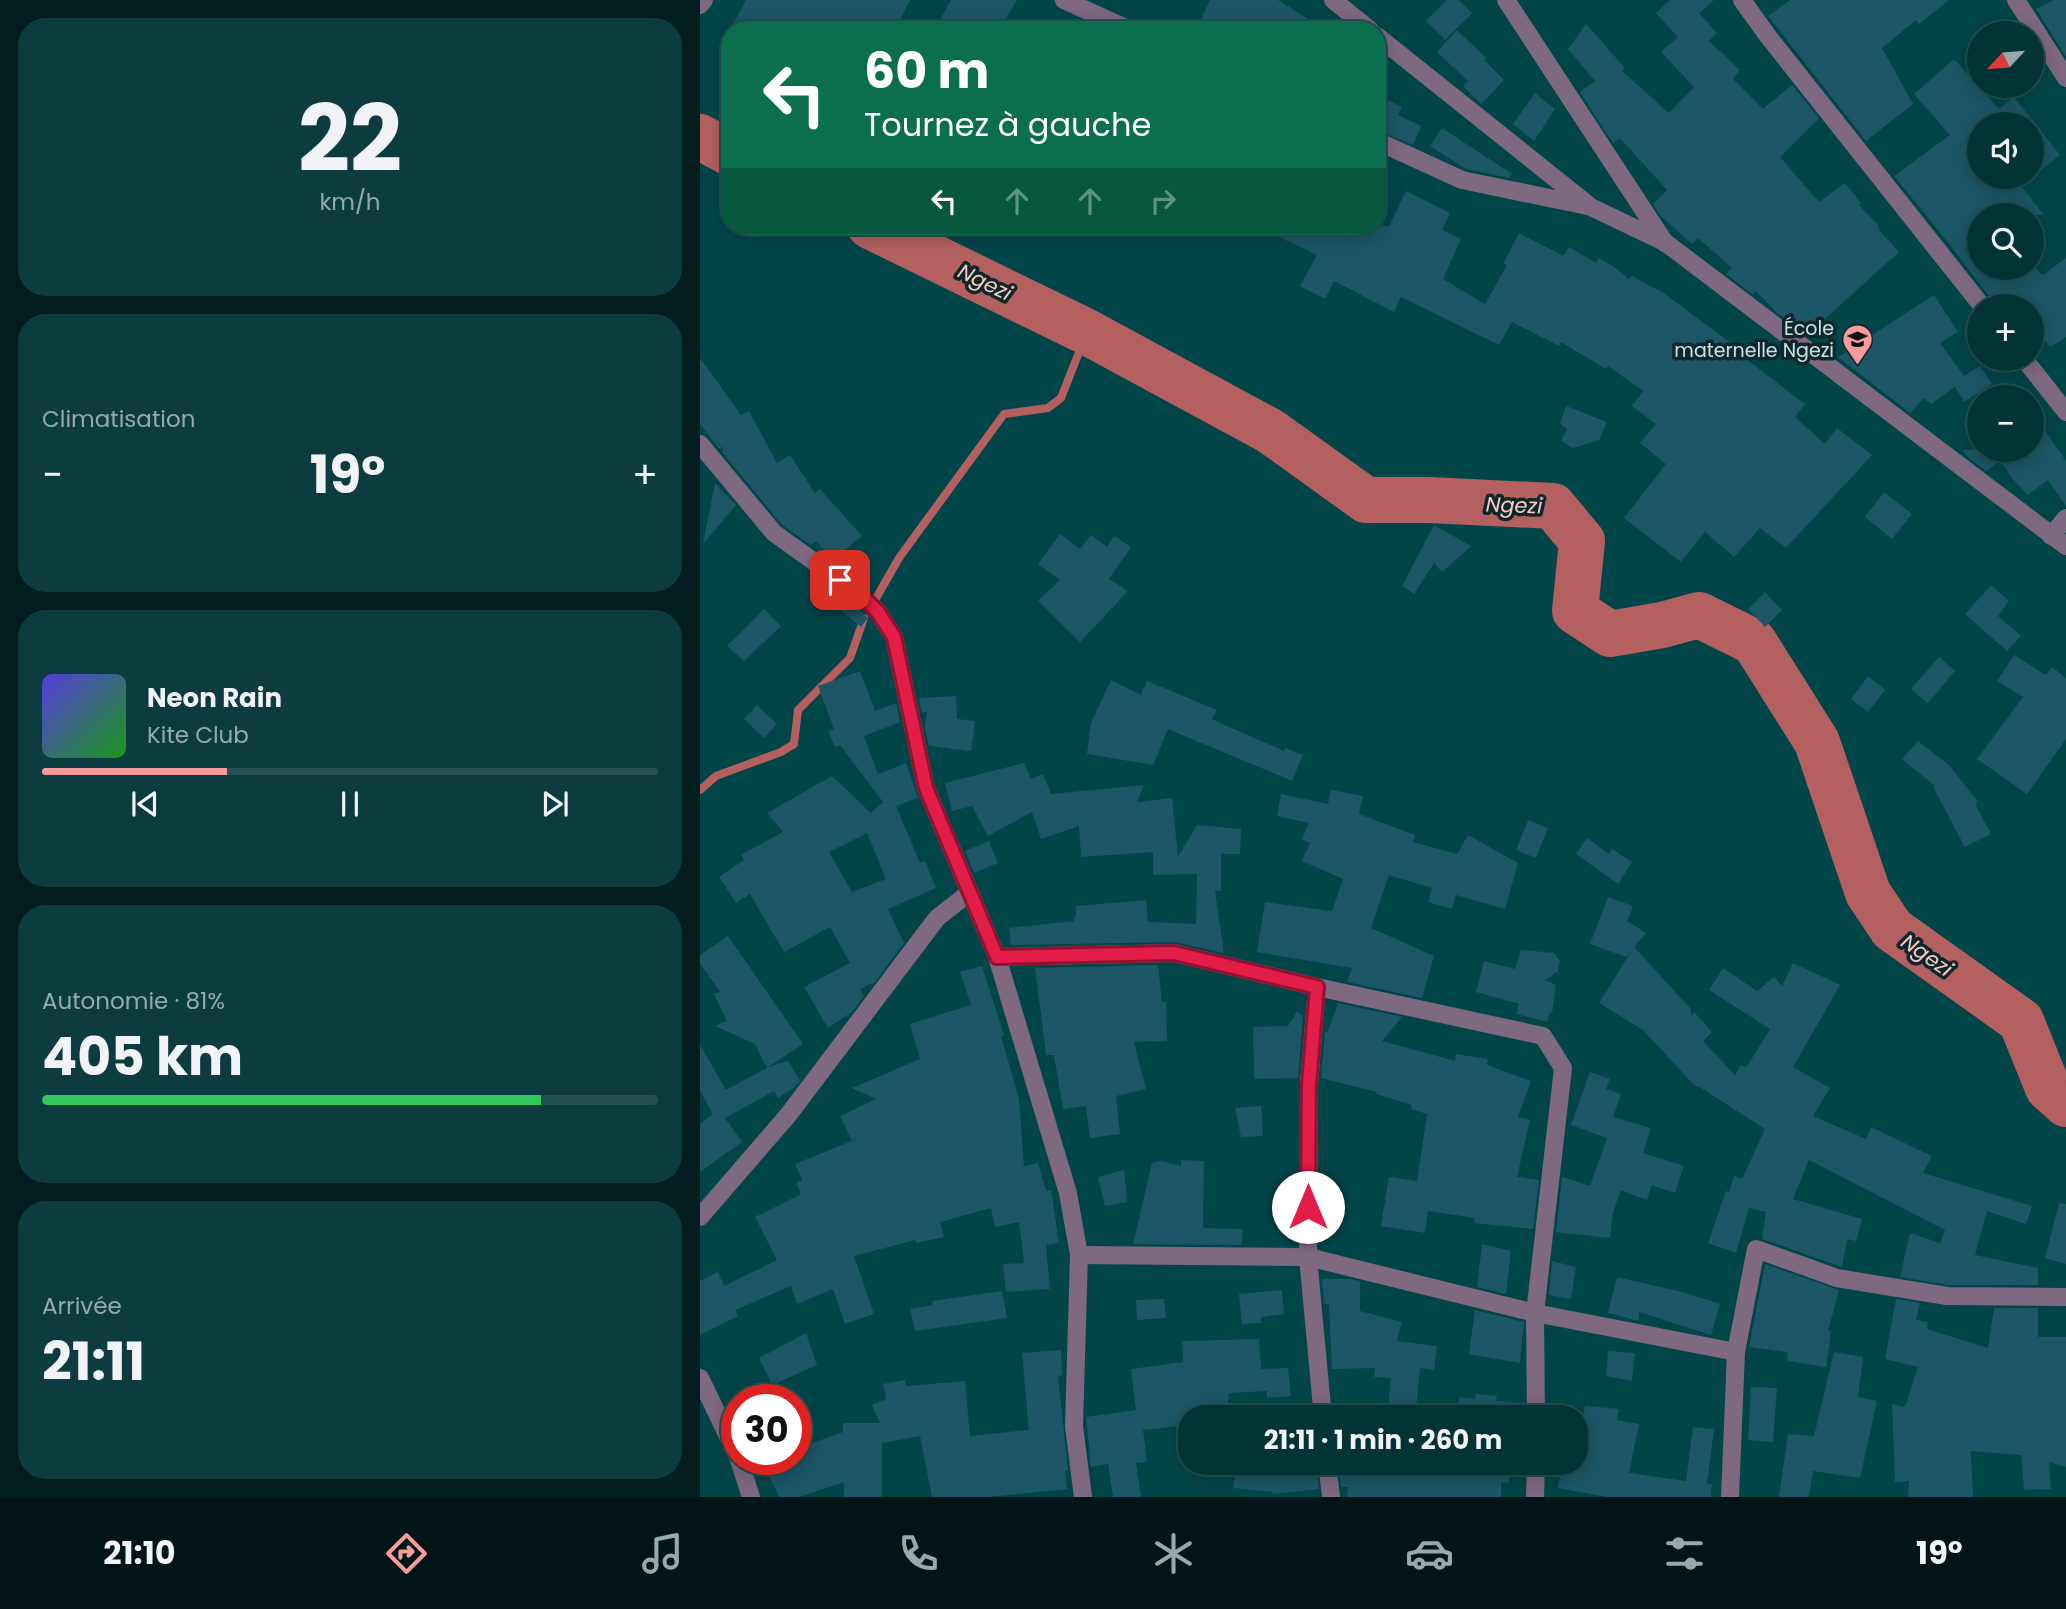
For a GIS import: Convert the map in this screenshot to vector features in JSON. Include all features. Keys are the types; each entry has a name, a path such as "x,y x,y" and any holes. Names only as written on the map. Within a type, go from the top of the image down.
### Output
{"street":[{"path":"700,5 704,0"},
{"path":"1065,0 1101,8 1118,21"},
{"path":"1333,0 1359,21"},
{"path":"1506,0 1666,243"},
{"path":"1742,0 1972,294"},
{"path":"2016,0 2066,78"},
{"path":"1386,43 1591,207 1666,243 2059,542 2066,518"},
{"path":"1386,145 1462,180 1591,207"},
{"path":"2034,371 2066,412"},
{"path":"700,444 774,533 862,596 878,612 894,637 926,788 997,957 1068,1193 1079,1255 1074,1426 1083,1497"},
{"path":"700,1217 789,1114 937,918 969,893"},
{"path":"997,957 1174,953 1543,1036 1563,1068 1535,1313 1536,1405"},
{"path":"1317,987 1309,1084 1308,1257 1322,1405"},
{"path":"1730,1497 1736,1352 1756,1249 1837,1278 1947,1296 2066,1297"},
{"path":"1079,1255 1308,1257 1535,1313 1736,1352"},
{"path":"700,1378 721,1422"},
{"path":"744,1475 751,1497"},
{"path":"1329,1475 1331,1497"},
{"path":"1535,1497 1536,1475"}],"building":[{"path":"746,0 910,0 900,21 735,21"},
{"path":"951,0 1017,0 1004,21 939,21"},
{"path":"1210,0 1278,0 1312,21 1200,21"},
{"path":"1447,0 1459,0 1472,13 1445,40 1426,21"},
{"path":"1670,0 1714,0 1699,13 1717,33 1709,41 1740,70 1733,79 1763,109 1792,85 1819,118 1780,157 1819,202 1845,183 1861,203 1859,205 1899,252 1807,335 1777,313 1756,291 1752,294 1726,274 1732,268 1698,238 1692,244 1660,215 1653,204 1667,190 1620,138 1613,143 1580,92 1595,81 1568,49 1586,24 1625,68 1622,71 1669,113 1694,87 1661,52 1678,37 1656,13"},
{"path":"1790,0 1949,0 1919,24 1916,20 1882,48 1913,104 1866,141 1768,16"},
{"path":"2054,0 2066,0 2066,57 2044,21 2036,9"},
{"path":"1457,30 1504,80 1481,104 1463,86 1468,81 1437,52"},
{"path":"1954,59 1967,73 1967,98 1989,98 1999,109 2015,98 2026,112 1967,112 1967,189 2023,189 2035,203 1967,203 1967,267 1894,176 1950,135 1914,94"},
{"path":"1535,93 1555,109 1534,141 1513,124"},
{"path":"1386,99 1402,107 1398,115 1421,126 1413,145 1386,134"},
{"path":"1442,128 1512,174 1509,178 1466,169 1430,146"},
{"path":"2044,135 2060,155 2044,168"},
{"path":"1406,191 1450,213 1442,230 1461,239 1443,279 1485,304 1507,265 1503,264 1519,233 1563,256 1569,247 1596,263 1599,258 1629,279 1632,276 1665,294 1748,356 1746,359 1805,404 1795,417 1825,444 1837,428 1872,455 1786,548 1760,528 1734,557 1705,532 1681,562 1624,518 1666,464 1640,443 1656,424 1632,406 1643,391 1608,366 1606,369 1561,342 1559,346 1512,322 1499,345 1401,297 1394,312 1334,281 1325,299 1300,286 1317,255 1275,235 1386,235 1386,226 1389,226"},
{"path":"2066,258 2066,337 2050,347 2044,339 2044,294 1987,294 1977,280 2044,280 2044,274"},
{"path":"1934,295 1958,332 1940,343 1964,376 1972,371 1983,371 1992,384 1967,385 1967,400 1964,402 1955,387 1931,404 1924,398 1910,413 1838,357"},
{"path":"700,358 741,415 749,411 777,463 790,455 815,493 820,489 862,536 833,560 816,541 811,545 782,525 722,452 723,445 720,450 700,424"},
{"path":"1566,406 1607,422 1599,440 1573,448 1561,441 1567,429 1560,423"},
{"path":"2044,429 2066,461 2066,506 2048,480 2028,495 2001,462 2044,462"},
{"path":"1974,462 1999,462 1986,471"},
{"path":"715,483 736,505 703,544"},
{"path":"1884,492 1912,514 1892,539 1865,517"},
{"path":"1434,525 1471,546 1442,572 1434,563 1414,594 1402,586"},
{"path":"1060,534 1080,549 1091,535 1107,547 1114,536 1131,547 1109,579 1128,591 1080,642 1038,601 1060,580 1038,564"},
{"path":"1991,585 2009,601 1998,616 2021,636 2007,651 1965,614"},
{"path":"831,588 868,618 861,627 824,596"},
{"path":"1765,592 1782,610 1765,627 1748,609"},
{"path":"764,609 781,626 744,661 727,646"},
{"path":"2014,655 2046,675 2052,667 2066,678 2066,739 2027,794 1977,759 2023,697 1997,681"},
{"path":"1939,657 1955,671 1928,703 1911,689"},
{"path":"860,671 875,711 896,703 900,722 864,736 878,774 906,763 918,798 896,806 920,863 925,861 936,888 888,909 904,943 875,982 860,989 864,996 852,1012 828,1028 804,987 850,963 830,927 784,952 750,894 736,903 719,877 744,860 741,855 783,832 767,813 832,776 871,813 883,802 840,745 835,747 828,731 834,729 818,686","holes":["867,833 886,879 852,892 829,852"]},
{"path":"1868,676 1885,690 1868,712 1851,699"},
{"path":"1111,680 1141,695 1147,681 1217,710 1212,719 1284,751 1285,748 1303,755 1292,781 1168,729 1153,765 1087,754 1091,723"},
{"path":"956,696 957,719 975,721 971,751 929,746 925,729 927,711 922,713 919,698"},
{"path":"757,705 777,724 764,738 744,719"},
{"path":"1918,741 1950,766 1978,802 1975,804 1991,834 1965,847 1933,787 1935,786 1902,759"},
{"path":"1024,763 1031,779 1043,774 1051,794 1144,785 1137,802 1172,798 1178,857 1197,825 1241,829 1240,854 1221,854 1221,891 1215,891 1224,953 1174,942 1011,945 1009,928 1074,921 1076,906 1146,900 1148,922 1196,924 1197,874 1153,875 1153,852 1081,857 1079,826 1041,839 1032,812 988,836 972,806 952,811 945,783"},
{"path":"1331,790 1363,796 1359,814 1415,835 1413,842 1457,854 1468,835 1518,863 1505,909 1456,895 1452,909 1428,902 1432,888 1389,875 1371,928 1434,956 1422,998 1347,982 1352,968 1257,952 1265,902 1332,911 1343,879 1302,861 1310,843 1302,839 1309,823 1277,816 1281,794 1328,804"},
{"path":"1528,820 1548,828 1536,858 1516,850"},
{"path":"1587,838 1609,854 1612,849 1632,862 1618,884 1576,854"},
{"path":"989,841 998,863 974,873 965,851"},
{"path":"1608,897 1633,906 1627,921 1646,933 1626,957 1590,944"},
{"path":"728,936 803,1044 768,1067 788,1061 800,1081 778,1098 774,1091 725,1118 742,1142 700,1172 700,1124 713,1114 700,1091 700,1045 726,1090 767,1068 755,1044 715,1026 727,1021 714,994 720,992 700,963 700,955"},
{"path":"1634,947 1690,1008 1692,1016 1694,1012 1712,1032 1703,1041 1735,1075 1741,1065 1746,1068 1770,1029 1709,990 1723,968 1757,991 1774,977 1782,986 1793,963 1840,985 1793,1067 1830,1088 1813,1116 1866,1139 1871,1127 1932,1156 1923,1173 2032,1206 2026,1224 1987,1211 1975,1255 2038,1268 2038,1285 1948,1285 1900,1277 1910,1233 1940,1243 1945,1230 1809,1160 1793,1199 1862,1219 1856,1241 1847,1239 1842,1267 1762,1239 1766,1212 1749,1208 1736,1253 1708,1243 1726,1191 1729,1192 1734,1176 1742,1179 1765,1129 1696,1087 1643,1030 1599,1003"},
{"path":"1521,950 1554,953 1560,961 1558,971 1545,980 1556,985 1552,1013 1550,1012 1547,1022 1516,1014 1519,1004 1476,992 1484,961 1515,969"},
{"path":"1158,965 1162,1002 1166,1002 1167,1041 1134,1042 1146,1089 1116,1096 1120,1134 1090,1138 1086,1106 1063,1109 1054,1055 1046,1055 1035,968"},
{"path":"982,966 1004,1035 1001,1036 1019,1099 1024,1166 1038,1163 1046,1191 1051,1190 1059,1243 1046,1245 1050,1289 1006,1292 1003,1264 1024,1263 1019,1222 995,1227 991,1208 940,1222 944,1237 916,1243 915,1240 854,1256 874,1314 845,1324 833,1289 797,1304 791,1286 735,1310 738,1316 700,1335 700,1281 718,1272 724,1286 777,1260 755,1217 801,1194 796,1183 802,1180 795,1164 852,1141 840,1116 876,1099 852,1088 920,1059 910,1024 971,1005 960,972"},
{"path":"1338,1003 1402,1017 1382,1041 1455,1061 1456,1054 1488,1059 1487,1065 1531,1081 1518,1117 1530,1120 1517,1177 1539,1180 1533,1229 1474,1223 1475,1218 1428,1211 1425,1233 1381,1226 1389,1177 1417,1181 1427,1114 1411,1109 1412,1105 1376,1094 1377,1092 1321,1078 1325,1031 1327,1033"},
{"path":"1297,1012 1303,1016 1298,1078 1254,1079 1253,1027 1288,1026"},
{"path":"1590,1072 1610,1079 1606,1089 1621,1094 1613,1117 1651,1128 1643,1153 1684,1166 1675,1193 1652,1185 1647,1200 1621,1190 1613,1212 1610,1238 1556,1232 1562,1177 1590,1186 1607,1138 1571,1125"},
{"path":"1261,1106 1263,1136 1241,1137 1235,1108"},
{"path":"1181,1160 1204,1161 1203,1228 1243,1229 1242,1245 1133,1244 1152,1163 1161,1161 1181,1166"},
{"path":"1124,1170 1127,1202 1105,1206 1098,1177"},
{"path":"2059,1203 2066,1204 2066,1264 2045,1258"},
{"path":"1482,1244 1511,1251 1506,1294 1477,1287"},
{"path":"1552,1261 1576,1267 1571,1299 1549,1295"},
{"path":"1765,1264 1839,1290 1828,1331 1831,1331 1826,1367 1787,1361 1788,1352 1749,1347"},
{"path":"1617,1277 1720,1304 1711,1335 1639,1312 1639,1321 1608,1313"},
{"path":"1322,1279 1360,1281 1360,1311 1402,1322 1397,1341 1437,1346 1434,1370 1420,1368 1416,1405 1388,1405 1391,1378 1374,1377 1375,1368 1332,1369 1329,1304 1324,1304"},
{"path":"1282,1290 1284,1314 1261,1317 1261,1323 1242,1324 1239,1294"},
{"path":"1002,1291 1007,1318 915,1331 910,1309 933,1305 932,1301"},
{"path":"1164,1299 1166,1318 1137,1320 1136,1300"},
{"path":"1896,1299 1920,1303 1916,1320 1928,1322 1927,1329 1988,1348 1994,1308 2038,1308 2038,1337 2066,1337 2066,1467 2049,1462 2051,1489 2024,1490 2021,1455 1971,1451 1973,1497 1908,1497 1909,1481 1895,1482 1892,1404 1905,1407 1918,1367 1885,1359"},
{"path":"1475,1310 1524,1322 1520,1363 1469,1354"},
{"path":"806,1333 817,1365 772,1384 759,1358"},
{"path":"1259,1339 1261,1369 1288,1368 1291,1396 1267,1398 1267,1391 1229,1393 1228,1405 1178,1405 1178,1426 1143,1430 1147,1462 1136,1463 1141,1497 1113,1497 1108,1464 1091,1467 1086,1417 1136,1410 1131,1369 1183,1362 1182,1341"},
{"path":"1061,1350 1062,1375 1058,1376 1068,1470 1065,1471 1067,1489 988,1497 932,1497 920,1436 882,1443 882,1497 844,1497 844,1482 799,1497 779,1497 769,1475 812,1475 812,1443 843,1432 843,1423 880,1423 872,1405 886,1399 883,1384 905,1380 906,1386 965,1381 970,1436 1029,1430 1022,1353"},
{"path":"1608,1351 1635,1353 1632,1381 1606,1376"},
{"path":"1834,1352 1863,1357 1858,1397 1877,1401 1860,1478 1813,1471 1809,1497 1779,1497 1788,1434 1814,1436"},
{"path":"1751,1387 1777,1388 1773,1442 1748,1440"},
{"path":"1476,1394 1497,1396 1496,1401 1519,1405 1458,1405 1459,1397 1475,1399"},
{"path":"1588,1406 1619,1409 1617,1420 1639,1424 1629,1473 1686,1481 1693,1427 1714,1429 1707,1484 1712,1484 1711,1497 1607,1497 1558,1488 1560,1475 1588,1475"},
{"path":"1235,1475 1317,1475 1319,1489 1272,1494 1233,1488"},
{"path":"1340,1475 1510,1475 1509,1483 1501,1482 1501,1497 1347,1497 1348,1487 1341,1487"}],"waterway":[{"name":"Ngezi","path":"700,137 721,148"},
{"name":"Ngezi","path":"888,235 1087,332 1270,431 1366,500 1553,506 1582,541 1575,611 1610,634 1699,615 1754,642 1817,742 1868,893 1892,929 2021,1021 2048,1088 2066,1104"},
{"path":"871,607 899,558 1004,414 1048,408 1061,398 1087,332"},
{"path":"700,790 716,776 781,752 794,744 798,710 850,658 864,618"}],"place":[{"name":"École maternelle Ngezi","path":"1857,366"}],"route":[{"path":"840,580 878,612 894,637 926,788 997,957 1174,953 1317,987 1309,1084 1308,1207"}]}
